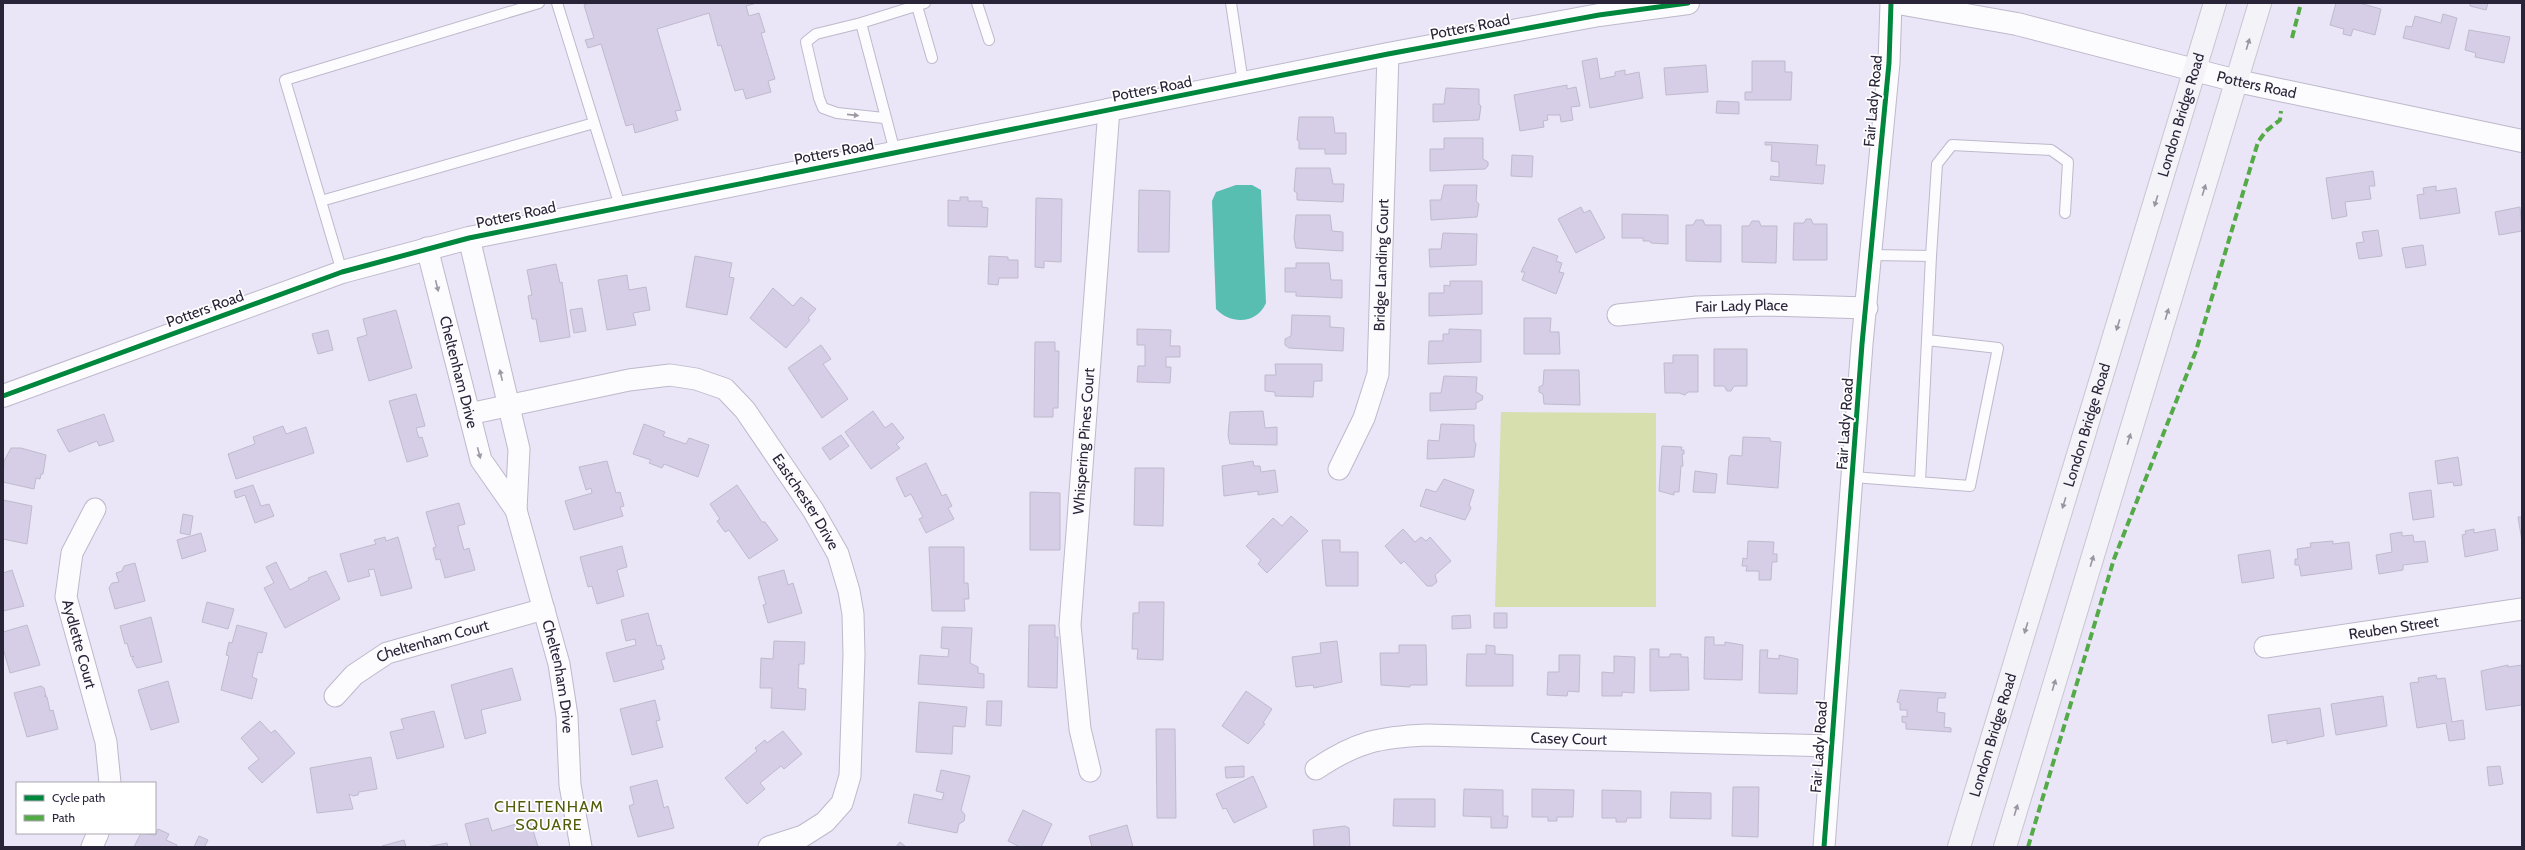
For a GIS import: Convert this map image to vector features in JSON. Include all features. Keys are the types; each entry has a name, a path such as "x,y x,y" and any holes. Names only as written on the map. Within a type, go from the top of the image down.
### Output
{"main road":[{"name":"London Bridge Road","path":"1959,847 2196,70 2215,3"},
{"path":"2005,847 2260,3"}],"street":[{"name":"Potters Road","path":"3,396 342,272 427,248 469,238 620,206 1388,54 1598,15 1688,3"},
{"name":"Fair Lady Road","path":"1824,847 1830,746 1889,63 1891,3"},
{"name":"Potters Road","path":"1898,3 2017,24 2237,81 2522,141"},
{"name":"Bridge Landing Court","path":"1339,469 1364,418 1378,374 1388,54"},
{"name":"Whispering Pines Court","path":"1090,771 1080,729 1070,625 1109,109"},
{"name":"Cheltenham Drive","path":"469,238 519,449 516,510 559,664 566,716 570,785 580,847"},
{"name":"Cheltenham Drive","path":"427,248 482,460 516,510"},
{"name":"Fair Lady Place","path":"1618,315 1697,307 1767,305 1867,308"},
{"name":"Eastchester Drive","path":"469,414 629,380 670,375 696,378 725,389 745,410 813,510 838,554 849,591 853,614 854,654 850,776 842,803 825,822 803,836 769,847"},
{"name":"Aydlette Court","path":"95,509 72,553 66,597 106,742 110,782"},
{"name":"Reuben Street","path":"2265,647 2522,609"},
{"name":"Cheltenham Court","path":"335,696 354,675 387,653 544,610"},
{"name":"Casey Court","path":"1316,770 1357,745 1385,737 1427,734 1830,746"},
{"path":"92,847 98,834"}],"lane":[{"path":"342,272 285,80 539,3"},
{"path":"557,3 620,206"},
{"path":"977,3 989,40"},
{"path":"1231,3 1243,83"},
{"path":"884,118 837,113 823,108 819,98 806,42 816,34 861,23 921,5 932,58"},
{"path":"861,23 884,118 894,152"},
{"path":"321,201 594,123"},
{"path":"1920,482 1937,164 1952,145 2051,150 2068,162 2065,213"},
{"path":"1873,255 1931,256"},
{"path":"1853,477 1970,486 1998,348 1927,340"}],"shaded area":[{"path":"1236,185 1252,185 1261,190 1266,303 1262,310 1256,315 1243,320 1229,318 1216,309 1212,201 1216,192"},
{"path":"1501,412 1656,413 1656,607 1495,607"}],"building":[{"path":"590,3 757,3 746,6 749,16 759,13 765,32 761,33 775,79 768,81 771,92 746,99 743,89 735,91 721,45 718,46 709,13 657,29 681,110 675,111 678,120 635,133 633,124 626,126 601,44 588,48 585,40 594,38 584,5"},
{"path":"2336,3 2359,3 2381,9 2375,35 2353,29 2351,36 2343,34 2344,29 2330,25"},
{"path":"2470,3 2488,3 2486,10 2470,6"},
{"path":"2443,14 2457,18 2449,49 2403,38 2406,26 2412,27 2415,16 2441,23"},
{"path":"2469,30 2510,37 2504,63 2475,57 2476,53 2465,50"},
{"path":"1597,58 1600,79 1615,76 1615,72 1625,70 1625,75 1639,72 1643,98 1590,108 1582,61"},
{"path":"1752,61 1785,61 1785,72 1792,72 1791,100 1745,100 1745,92 1752,92"},
{"path":"1706,65 1708,92 1666,95 1664,68"},
{"path":"1567,85 1567,89 1576,87 1580,106 1571,107 1573,120 1561,122 1560,115 1547,115 1548,120 1543,121 1544,127 1520,131 1514,95"},
{"path":"1446,88 1479,89 1479,104 1481,106 1479,120 1433,122 1433,104 1444,104"},
{"path":"1717,101 1739,102 1739,114 1716,113"},
{"path":"1299,117 1333,117 1335,133 1346,133 1346,154 1325,154 1325,149 1299,149 1299,141 1297,140"},
{"path":"1444,138 1483,138 1483,159 1488,162 1488,166 1485,169 1430,171 1430,149 1444,149"},
{"path":"1765,142 1818,145 1816,165 1825,165 1823,184 1770,180 1771,176 1779,177 1779,162 1771,161 1772,145 1765,145"},
{"path":"1512,155 1533,156 1532,177 1511,176"},
{"path":"1296,168 1330,168 1333,184 1344,184 1343,202 1297,200 1297,193 1294,191"},
{"path":"2373,171 2375,186 2369,186 2371,199 2345,202 2347,216 2332,219 2326,178"},
{"path":"1444,185 1477,185 1476,201 1479,204 1477,217 1431,220 1430,200 1441,200"},
{"path":"2436,186 2436,191 2456,188 2460,213 2420,219 2417,195 2424,194 2423,188"},
{"path":"1139,190 1170,191 1169,252 1138,252"},
{"path":"960,197 968,197 968,201 982,201 982,207 988,208 987,227 948,226 948,200 960,201"},
{"path":"1036,198 1062,199 1061,262 1044,261 1044,268 1035,267"},
{"path":"1581,207 1584,213 1590,210 1605,238 1576,253 1558,219"},
{"path":"2520,207 2522,231 2499,235 2495,212"},
{"path":"1622,214 1668,215 1668,244 1651,243 1650,241 1643,241 1643,238 1622,238"},
{"path":"1296,215 1330,215 1332,231 1343,232 1343,251 1296,248 1294,238"},
{"path":"1806,219 1811,219 1813,224 1827,224 1827,260 1793,260 1794,223 1804,223"},
{"path":"1696,220 1703,220 1705,225 1721,225 1721,262 1686,261 1686,225 1693,225"},
{"path":"1752,221 1759,221 1761,226 1777,226 1776,263 1742,262 1742,226 1749,226"},
{"path":"2378,230 2382,256 2359,259 2356,243 2364,242 2362,232"},
{"path":"1443,233 1477,234 1476,265 1430,267 1429,249 1441,249"},
{"path":"2423,245 2426,265 2406,268 2402,248"},
{"path":"1533,247 1558,256 1556,261 1562,263 1559,272 1564,273 1556,294 1522,280 1525,272 1521,272"},
{"path":"695,256 732,263 729,277 734,278 727,315 686,307"},
{"path":"989,256 1008,257 1008,260 1018,260 1018,278 999,278 998,285 988,284"},
{"path":"1296,263 1329,263 1331,280 1342,280 1342,298 1296,296 1296,292 1285,292 1285,268 1296,268"},
{"path":"556,264 560,283 562,282 570,337 540,342 536,319 532,319 528,296 532,295 527,270"},
{"path":"627,275 629,290 646,287 650,310 633,313 636,325 607,330 598,280"},
{"path":"1450,281 1482,281 1482,314 1429,316 1429,293 1444,293 1444,285 1450,286"},
{"path":"773,288 793,306 801,297 816,309 808,318 810,320 786,348 750,318"},
{"path":"582,308 586,331 574,333 570,310"},
{"path":"396,310 412,368 369,381 357,338 367,335 363,319"},
{"path":"1292,315 1330,316 1330,327 1344,328 1343,351 1289,348 1285,345 1285,339 1291,336"},
{"path":"1524,318 1551,318 1550,332 1559,332 1560,354 1524,354"},
{"path":"1137,329 1171,330 1170,346 1180,346 1180,357 1166,357 1166,367 1171,367 1170,383 1137,382 1138,366 1145,366 1145,345 1137,345"},
{"path":"1449,329 1481,330 1481,362 1428,364 1429,341 1443,341 1443,334 1449,334"},
{"path":"328,330 333,350 318,354 312,334"},
{"path":"1035,342 1055,342 1055,351 1059,351 1058,408 1053,408 1053,417 1034,417"},
{"path":"821,345 831,359 823,364 848,399 822,418 788,368"},
{"path":"1714,349 1747,349 1747,386 1734,386 1731,391 1727,391 1724,386 1714,386"},
{"path":"1673,355 1698,355 1698,392 1688,392 1685,395 1679,393 1665,393 1664,363 1673,363"},
{"path":"1275,364 1322,364 1322,381 1314,381 1313,397 1275,396 1275,392 1265,391 1265,375 1276,375"},
{"path":"1544,370 1579,370 1580,405 1544,404 1543,394 1539,392 1539,387 1543,385"},
{"path":"1444,376 1477,377 1476,392 1483,396 1482,400 1476,403 1476,409 1430,411 1430,393 1441,393"},
{"path":"416,394 425,426 416,428 419,438 422,437 428,456 407,462 389,401"},
{"path":"873,411 885,428 892,423 904,438 896,444 900,448 871,469 845,432"},
{"path":"1263,411 1265,428 1277,427 1277,445 1230,444 1228,435 1230,412"},
{"path":"104,414 114,441 99,446 97,441 69,452 57,430"},
{"path":"644,424 665,432 663,436 686,444 689,438 709,445 698,477 664,464 662,468 649,463 651,460 633,454"},
{"path":"1441,424 1474,425 1474,441 1476,444 1474,457 1427,459 1428,440 1439,441"},
{"path":"283,426 286,434 306,427 314,453 236,479 228,454 255,444 253,437"},
{"path":"841,435 849,446 830,460 822,448"},
{"path":"1743,437 1770,438 1770,441 1781,442 1778,488 1727,484 1729,457 1731,455 1742,456"},
{"path":"1662,446 1682,447 1681,450 1684,450 1684,454 1682,454 1683,466 1681,466 1679,492 1674,492 1674,495 1659,491"},
{"path":"11,448 21,448 46,455 43,474 41,474 40,479 36,478 34,489 3,482 4,461"},
{"path":"2458,457 2462,485 2454,486 2453,482 2438,484 2435,461"},
{"path":"607,461 616,493 620,492 624,506 620,507 623,516 574,530 565,501 592,493 591,488 586,490 579,467"},
{"path":"1253,461 1254,466 1260,466 1261,472 1275,470 1278,492 1258,495 1258,491 1224,496 1222,466"},
{"path":"926,463 942,496 946,494 952,506 948,508 954,519 926,533 919,519 923,517 911,494 905,497 896,478"},
{"path":"1135,468 1164,468 1163,526 1134,525"},
{"path":"1695,471 1717,474 1715,493 1693,492"},
{"path":"1444,479 1474,490 1469,505 1471,508 1465,520 1420,506 1426,489 1436,492"},
{"path":"253,485 261,506 269,504 274,516 255,523 245,495 236,498 234,491"},
{"path":"737,485 762,522 765,522 778,540 749,559 729,530 725,532 717,521 720,519 710,504"},
{"path":"2431,490 2434,517 2413,520 2409,493"},
{"path":"1030,492 1060,493 1060,550 1030,550"},
{"path":"3,500 32,506 27,544 3,539"},
{"path":"459,503 465,524 458,526 458,528 464,550 469,548 475,570 445,578 440,559 436,560 433,548 436,547 426,512"},
{"path":"183,514 193,516 190,535 180,533"},
{"path":"1291,516 1308,531 1267,573 1258,564 1261,560 1246,546 1273,518 1282,526"},
{"path":"2518,517 2522,517 2522,541"},
{"path":"1403,529 1415,542 1421,537 1426,541 1430,537 1451,561 1435,575 1437,582 1432,586 1427,586 1404,561 1401,564 1385,546"},
{"path":"2474,529 2474,533 2495,529 2498,550 2465,557 2462,535 2466,534 2465,531"},
{"path":"2402,532 2402,536 2413,535 2414,542 2425,541 2428,562 2403,565 2403,570 2379,574 2376,555 2392,552 2390,534"},
{"path":"201,533 206,551 182,559 177,540"},
{"path":"385,537 386,541 398,537 412,588 381,596 374,569 368,570 370,576 348,582 340,554 376,544 374,540"},
{"path":"1322,540 1340,540 1340,552 1358,552 1358,586 1326,586"},
{"path":"1748,541 1774,542 1773,554 1777,554 1777,562 1772,562 1771,580 1759,580 1759,571 1746,571 1747,566 1742,566 1743,558 1747,559"},
{"path":"2333,541 2333,544 2349,542 2352,569 2301,576 2299,565 2295,565 2295,559 2298,559 2297,549 2311,547 2310,543"},
{"path":"622,546 627,567 617,570 624,596 597,604 592,586 588,587 580,557"},
{"path":"929,547 964,547 964,583 968,583 969,599 964,599 965,611 932,611"},
{"path":"2270,550 2274,578 2242,583 2238,555"},
{"path":"276,562 290,590 309,580 308,578 326,571 340,599 285,628 264,588 274,583 266,567"},
{"path":"135,563 145,601 115,609 109,588 112,583 119,582 116,573 122,571 124,566"},
{"path":"12,570 24,606 3,611 3,573"},
{"path":"784,570 788,585 793,583 802,613 768,623 763,605 766,604 758,577"},
{"path":"207,602 234,609 228,629 202,622"},
{"path":"1139,602 1164,602 1163,660 1137,659 1138,649 1132,649 1133,613 1139,613"},
{"path":"648,613 657,646 661,645 665,659 661,660 664,669 614,682 606,653 636,645 635,639 626,641 621,620"},
{"path":"1494,613 1507,613 1507,628 1494,628"},
{"path":"1470,615 1471,628 1452,629 1452,616"},
{"path":"151,617 162,662 137,668 132,659 134,656 131,657 127,643 125,644 120,626"},
{"path":"27,625 40,665 10,673 3,648 3,632"},
{"path":"237,625 267,633 262,653 258,652 252,677 257,679 252,699 221,690 229,656 226,655 229,642 232,643"},
{"path":"1029,625 1055,625 1055,637 1058,637 1057,688 1028,687"},
{"path":"942,627 972,628 970,663 978,667 978,673 984,674 984,688 918,684 920,655 948,657 949,649 941,648"},
{"path":"1705,637 1714,637 1714,645 1725,645 1725,642 1743,645 1742,680 1704,679"},
{"path":"774,641 805,642 804,664 799,664 798,688 806,689 805,710 771,708 772,688 760,688 761,658 773,659"},
{"path":"1337,641 1342,682 1314,688 1313,685 1296,687 1292,657 1321,653 1320,643"},
{"path":"1399,645 1426,645 1427,685 1410,685 1410,687 1381,685 1380,653 1399,653"},
{"path":"1486,645 1495,646 1495,654 1513,655 1513,686 1466,686 1467,654 1486,654"},
{"path":"1650,649 1659,649 1659,657 1670,657 1670,654 1681,654 1681,657 1688,657 1689,690 1650,691"},
{"path":"1760,650 1768,650 1767,658 1779,659 1779,655 1798,659 1797,694 1759,693"},
{"path":"1559,655 1580,655 1579,692 1568,691 1567,696 1547,695 1548,672 1559,672"},
{"path":"1614,656 1635,657 1634,693 1622,692 1622,696 1602,696 1602,672 1614,673"},
{"path":"2508,665 2508,667 2522,665 2522,705 2486,710 2481,671"},
{"path":"512,668 521,700 481,710 486,733 465,739 451,685"},
{"path":"2436,675 2437,679 2445,678 2452,722 2463,720 2465,739 2449,741 2446,723 2417,728 2410,683 2419,682 2418,678"},
{"path":"168,681 179,722 151,730 138,690"},
{"path":"41,686 44,688 46,696 44,696 47,697 50,711 53,710 58,729 27,737 14,693"},
{"path":"1900,690 1946,693 1945,698 1938,698 1937,712 1945,713 1944,727 1951,728 1951,732 1906,729 1906,723 1902,722 1902,716 1907,717 1907,710 1900,710 1900,703 1897,702"},
{"path":"1246,691 1272,709 1263,723 1265,724 1248,744 1222,726"},
{"path":"2383,696 2387,726 2336,735 2331,704"},
{"path":"655,700 660,720 656,721 663,747 632,755 620,709"},
{"path":"987,701 1002,701 1001,726 986,725"},
{"path":"919,702 967,707 965,727 953,726 952,754 916,752"},
{"path":"2320,708 2324,736 2287,744 2287,740 2272,743 2268,715"},
{"path":"434,711 444,747 397,759 390,732 404,729 401,719"},
{"path":"260,721 271,733 275,730 295,753 262,783 248,768 259,759 241,738"},
{"path":"1156,729 1175,729 1176,818 1157,818"},
{"path":"783,731 802,754 784,769 781,766 760,783 765,789 747,804 725,778 757,751 755,748 765,740 767,743"},
{"path":"371,757 377,789 359,792 358,795 353,796 349,794 353,809 317,813 310,768"},
{"path":"1244,766 1244,777 1226,778 1225,767"},
{"path":"2500,766 2503,784 2489,786 2487,767"},
{"path":"941,770 970,776 961,810 965,815 964,821 959,824 957,833 908,823 914,794 942,800 944,793 936,791"},
{"path":"1253,776 1267,807 1234,823 1226,808 1223,809 1216,794"},
{"path":"657,780 664,808 668,806 674,828 638,837 629,806 634,804 630,787"},
{"path":"1733,787 1759,787 1758,837 1732,836"},
{"path":"1464,789 1503,790 1503,816 1508,816 1507,828 1491,828 1491,817 1463,816"},
{"path":"1532,789 1574,790 1573,817 1557,817 1557,821 1548,821 1548,817 1532,817"},
{"path":"1602,790 1641,791 1641,818 1627,818 1626,822 1616,822 1616,818 1602,818"},
{"path":"1671,792 1711,793 1711,819 1670,818"},
{"path":"1394,799 1435,799 1435,827 1393,826"},
{"path":"1023,810 1052,824 1041,847 1020,847 1008,841"},
{"path":"488,818 492,831 530,820 538,847 471,847 465,824"},
{"path":"1127,825 1133,847 1092,847 1089,836"},
{"path":"1345,826 1349,828 1350,847 1314,847 1313,830"},
{"path":"158,829 169,834 166,840 177,845 176,847 134,847 140,834 155,835"},
{"path":"199,836 208,840 205,846 207,847 194,847"},
{"path":"404,840 406,847 382,847 382,846"},
{"path":"900,842 906,847 896,847"},
{"path":"447,843 448,847 427,847"}],"marked path":[{"path":"2292,38 2301,3"},
{"path":"2028,847 2114,559 2196,351 2258,142 2266,131 2280,120 2281,111"}],"cycle path":[{"path":"3,396 342,272 469,238 1388,54 1599,15 1688,3"},
{"path":"1824,847 1862,344 1889,63 1891,3"}],"district":[{"name":"CHELTENHAM SQUARE","path":"549,815"}]}
